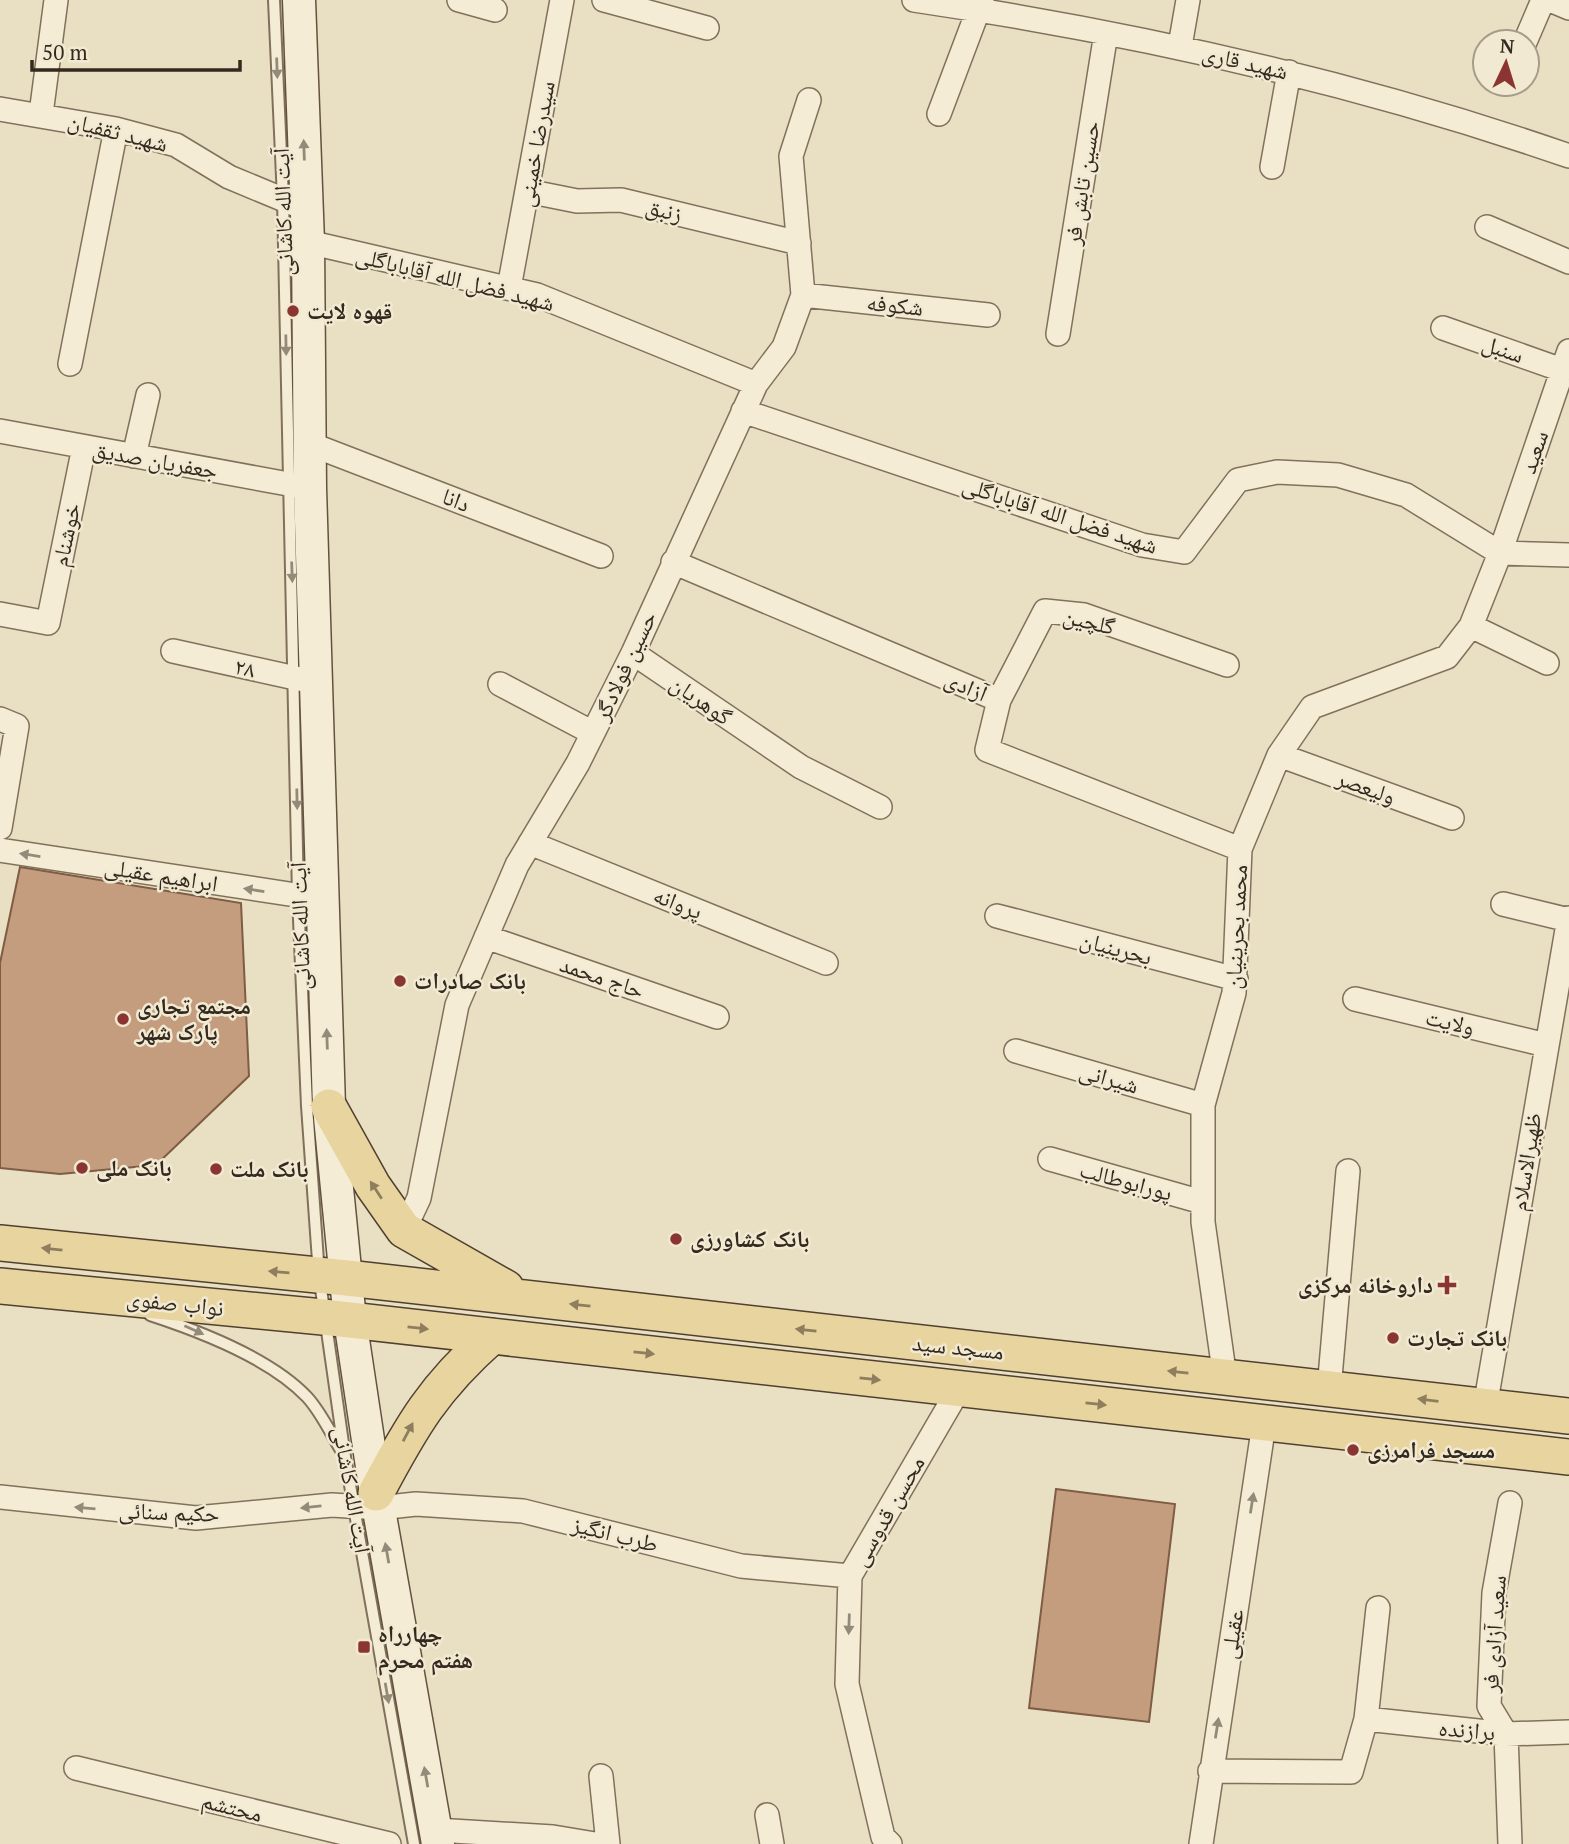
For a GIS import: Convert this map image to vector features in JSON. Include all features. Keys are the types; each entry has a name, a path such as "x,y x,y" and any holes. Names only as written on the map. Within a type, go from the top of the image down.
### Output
{"main road":[{"name":"آیت الله کاشانی","path":"299,0 295,204 308,242 310,444 300,486 307,681 310,898 329,1107 333,1276 337,1319 430,1839"},
{"path":"329,1107 373,1186 404,1230 454,1261 528,1299"},
{"name":"نواب صفوی","path":"0,1243 333,1276"},
{"name":"مسجد سید","path":"333,1276 1569,1416"},
{"name":"نواب صفوی","path":"0,1286 337,1319"},
{"name":"مسجد سید","path":"337,1319 1553,1456"},
{"path":"370,1502 413,1422 453,1370 492,1336"},
{"path":"1522,1411 1569,1388"},
{"path":"1553,1456 1569,1478"}],"street":[{"path":"41,114 56,0"},
{"path":"459,0 495,10"},
{"name":"سیدرضا خمینی","path":"509,288 562,0"},
{"path":"604,0 707,28"},
{"name":"شهید قاری","path":"914,0 981,5 1106,33 1180,46 1289,72 1493,130 1569,156"},
{"path":"1180,46 1188,0"},
{"path":"1531,28 1543,0"},
{"path":"1550,0 1569,8"},
{"path":"939,114 981,5"},
{"name":"حسین تابش فر","path":"1058,334 1106,33"},
{"path":"1272,167 1289,72"},
{"name":"حسین فولادگر","path":"404,1230 419,1198 457,1005 486,937 530,843 593,733 633,653 756,383 784,348 803,295 791,156 808,100"},
{"name":"شهید ثقفیان","path":"0,109 116,129 176,145 229,177 295,204"},
{"path":"70,364 116,129"},
{"name":"زنبق","path":"527,191 577,201 621,200 799,243"},
{"path":"1487,227 1569,262"},
{"name":"شهید فضل الله آقاباباگلی","path":"308,242 537,296 756,383"},
{"name":"شکوفه","path":"803,295 988,316"},
{"name":"سنبل","path":"1443,328 1566,360"},
{"name":"سعید","path":"1493,548 1566,360"},
{"path":"134,456 148,395"},
{"name":"شهید فضل الله آقاباباگلی","path":"743,411 1142,545 1184,552 1238,480 1277,472 1338,475 1406,495 1493,548"},
{"name":"جعفریان صدیق","path":"0,431 300,486"},
{"name":"دانا","path":"310,444 601,556"},
{"name":"خوشنام","path":"0,614 48,623 84,447"},
{"path":"1493,548 1569,555"},
{"name":"محمد بحرینیان","path":"1225,1378 1204,1230 1203,1105 1236,979 1240,849 1282,756 1312,707 1436,661 1471,626 1493,548"},
{"name":"آزادی","path":"673,562 999,699 987,750 1240,849"},
{"name":"گلچین","path":"999,699 1045,611 1084,615 1227,664"},
{"path":"1471,626 1548,663"},
{"name":"۲۸","path":"173,652 307,681"},
{"name":"گوهریان","path":"633,653 802,767 880,807"},
{"path":"500,684 593,733"},
{"path":"0,719 17,726 0,828"},
{"name":"ولیعصر","path":"1282,756 1452,818"},
{"name":"پروانه","path":"530,843 826,963"},
{"name":"ابراهیم عقیلی","path":"0,850 310,898"},
{"path":"1503,904 1569,919"},
{"name":"بحرینیان","path":"996,916 1236,979"},
{"name":"ظهیرالاسلام","path":"1485,1407 1569,919"},
{"name":"حاج محمد","path":"486,937 717,1017"},
{"name":"ولایت","path":"1355,999 1546,1045"},
{"name":"شیرانی","path":"1016,1051 1203,1105"},
{"name":"پورابوطالب","path":"1050,1159 1202,1202"},
{"path":"1329,1389 1348,1171"},
{"name":"محسن قدوسی","path":"890,1844 883,1837 847,1684 850,1576 959,1389"},
{"name":"عقیلی","path":"1201,1844 1265,1423"},
{"name":"حکیم سنائی","path":"0,1497 197,1518 370,1502"},
{"name":"طرب انگیز","path":"370,1502 523,1511 741,1566 850,1576"},
{"name":"سعید آزادی فر","path":"1510,1503 1494,1593 1489,1706 1506,1734 1510,1844"},
{"path":"1210,1771 1351,1772 1366,1720 1378,1608"},
{"name":"برازنده","path":"1366,1720 1506,1734 1569,1732"},
{"name":"محتشم","path":"76,1768 389,1844"},
{"path":"601,1776 608,1844"},
{"path":"767,1815 772,1844"},
{"path":"430,1839 553,1837 595,1844"}],"lane":[{"name":"آیت الله کاشانی","path":"274,0 295,204 300,486"},
{"name":"آیت الله کاشانی","path":"310,898 307,1106 333,1276"},
{"path":"83,1294 191,1328 270,1369 307,1397 345,1457"},
{"name":"آیت الله کاشانی","path":"337,1319 345,1457 370,1502"}],"building":[{"name":"مجتمع تجاری پارک شهر","path":"20,867 241,903 249,1076 156,1165 60,1174 0,1168 0,963"},
{"path":"1056,1489 1175,1504 1149,1722 1029,1708"}],"place":[{"name":"قهوه لایت","path":"293,311"},
{"name":"بانک صادرات","path":"400,981"},
{"name":"مجتمع تجاری پارک شهر","path":"123,1019"},
{"name":"بانک ملی","path":"82,1168"},
{"name":"بانک ملت","path":"216,1169"},
{"name":"بانک کشاورزی","path":"676,1239"},
{"name":"داروخانه مرکزی","path":"1447,1285"},
{"name":"بانک تجارت","path":"1393,1338"},
{"name":"مسجد فرامرزی","path":"1353,1450"},
{"name":"چهارراه هفتم محرم","path":"364,1647"}]}
